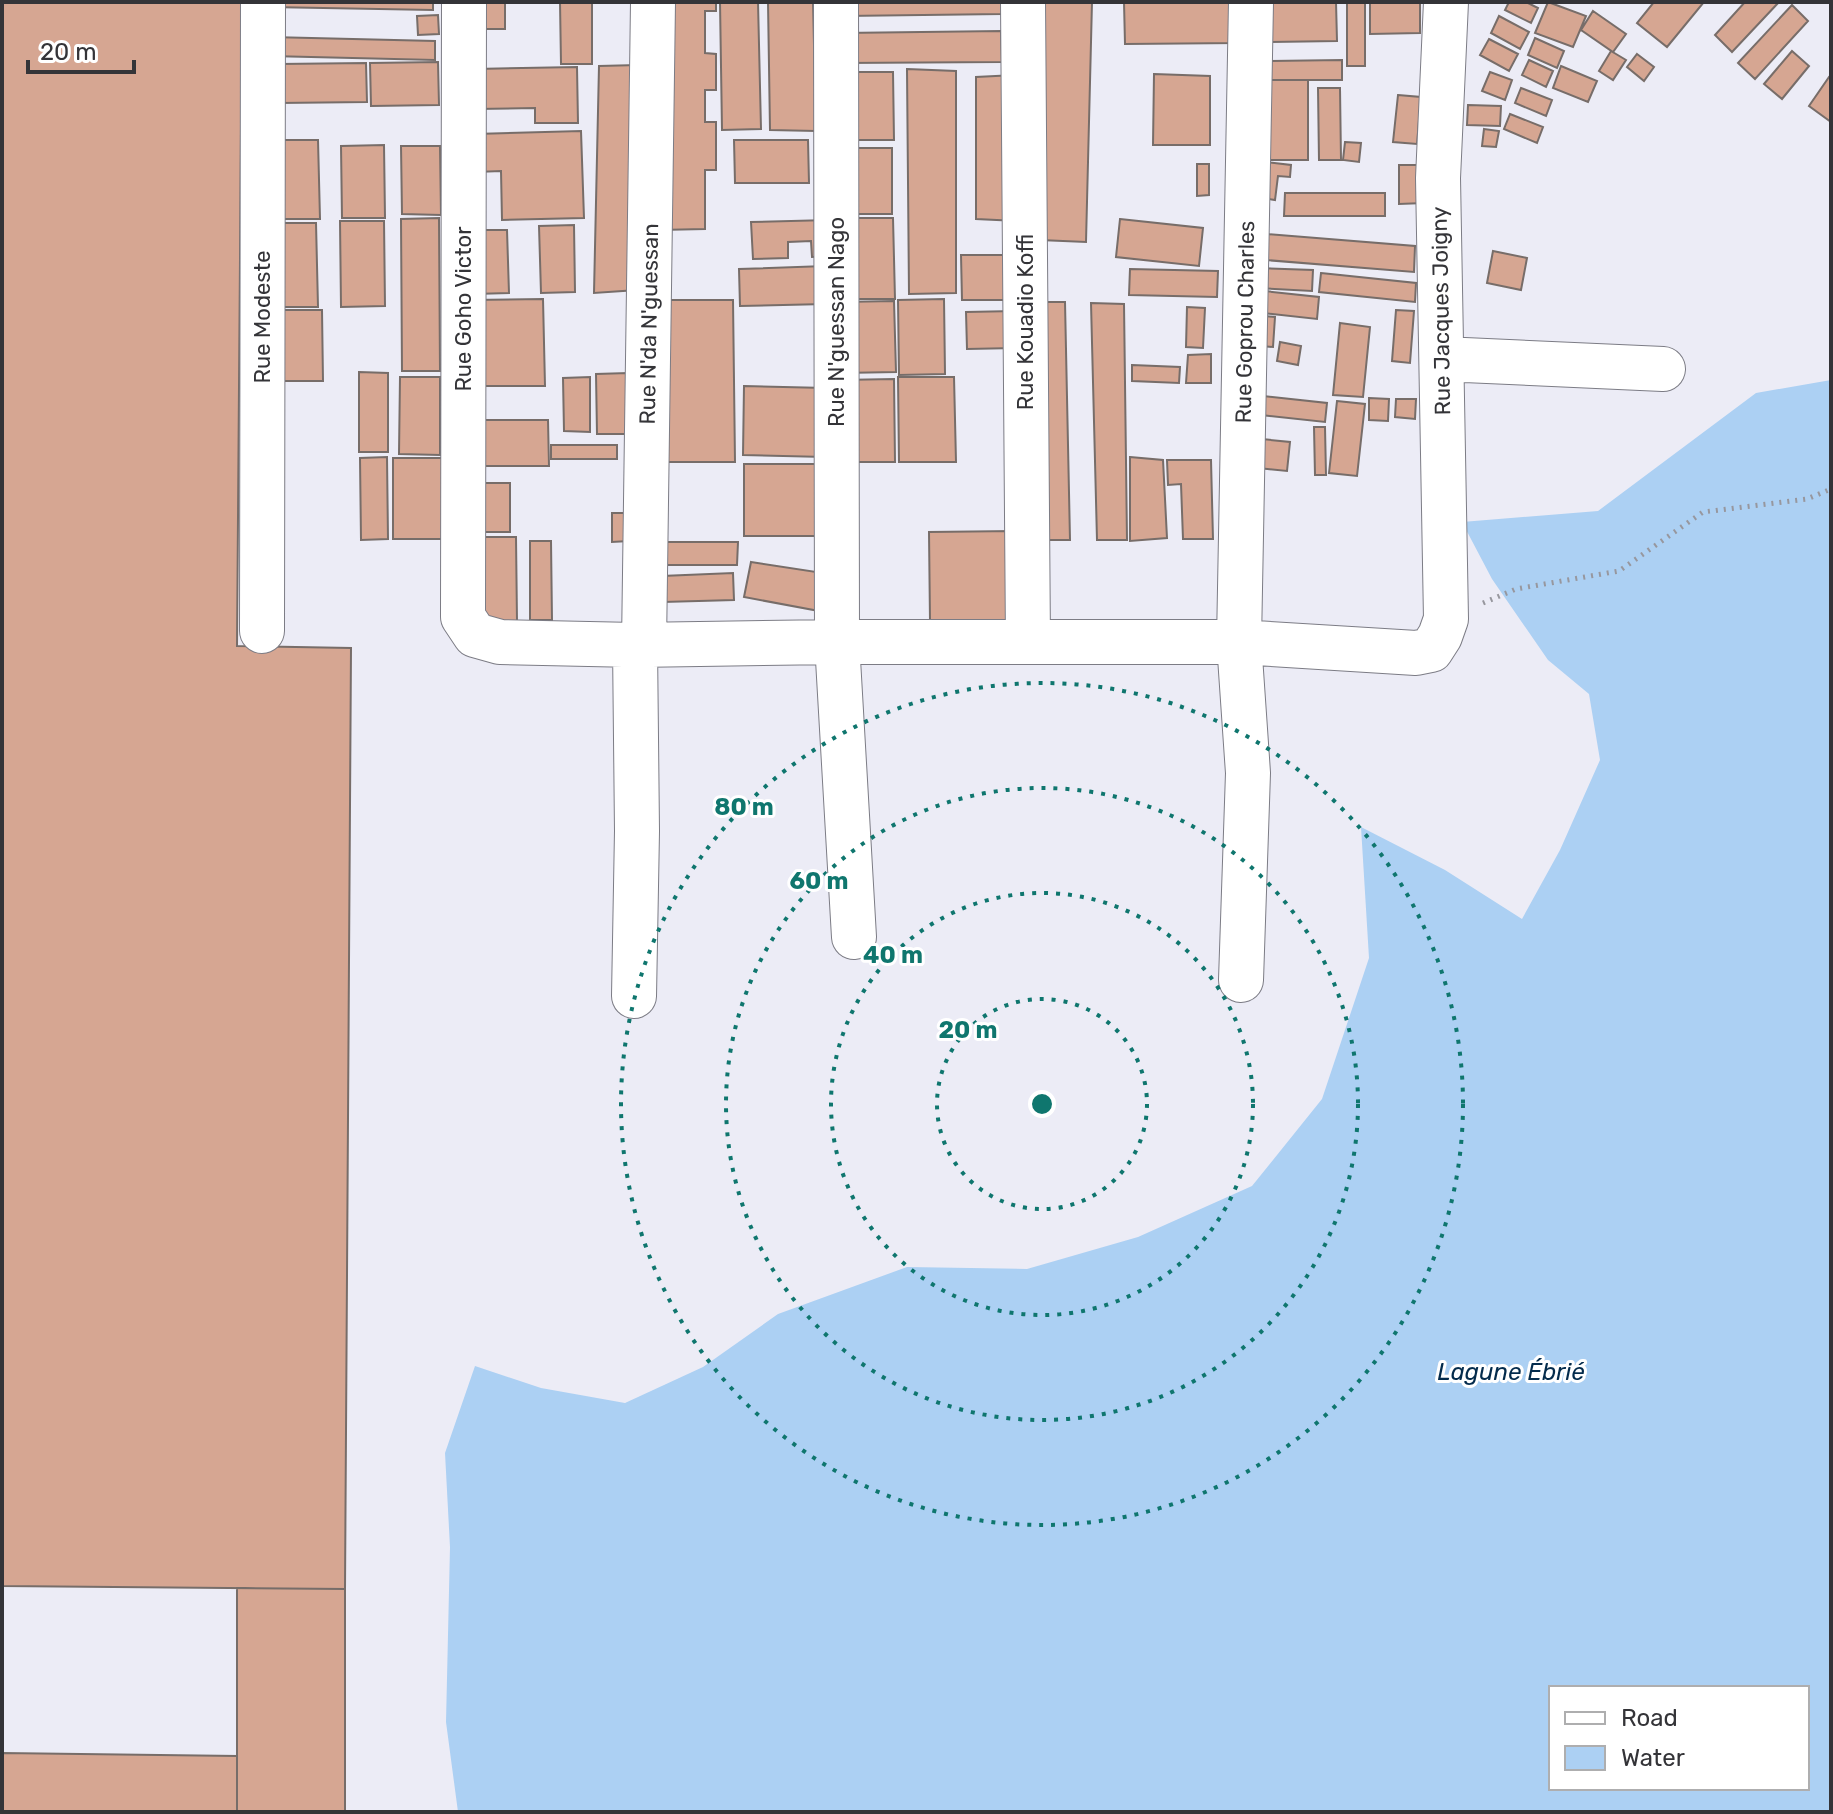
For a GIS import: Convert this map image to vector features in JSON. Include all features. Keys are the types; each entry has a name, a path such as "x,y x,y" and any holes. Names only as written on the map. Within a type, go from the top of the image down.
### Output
{"street":[{"name":"Rue Modeste","path":"262,631 263,2"},
{"name":"Rue Goho Victor","path":"464,2 463,617 475,635 486,640 639,645"},
{"name":"Rue N'da N'guessan","path":"634,996 653,2"},
{"name":"Rue N'guessan Nago","path":"836,2 837,642 854,937"},
{"name":"Rue Kouadio Koffi","path":"1023,2 1028,642"},
{"name":"Rue Goprou Charles","path":"1241,980 1248,773 1239,642 1251,2"},
{"name":"Rue Jacques Joigny","path":"1446,2 1438,178 1446,619"},
{"path":"1442,359 1663,369"},
{"path":"639,645 1239,642 1416,653 1431,650 1446,619"}],"path":[{"path":"1446,619 1516,589 1619,571 1703,512 1807,499 1831,489"}],"water":[{"name":"Lagune Ébrié","path":"1831,380 1831,1812 458,1812 446,1722 450,1547 445,1453 475,1366 541,1388 625,1403 703,1367 778,1314 907,1267 1027,1269 1138,1237 1252,1186 1322,1099 1369,958 1361,827 1445,870 1522,919 1560,850 1600,760 1589,694 1548,660 1492,579 1462,522 1598,511 1756,393"}],"building":[{"path":"2,2 242,2 237,646 351,648 345,1589 2,1586"},
{"path":"269,2 433,2 433,10 269,7"},
{"path":"469,2 505,2 505,29 469,29"},
{"path":"560,2 592,2 592,64 561,64"},
{"path":"661,2 716,2 716,11 705,11 705,53 716,54 716,90 705,90 705,122 716,122 716,170 705,170 705,229 659,230"},
{"path":"720,2 758,2 761,129 722,130"},
{"path":"768,2 813,2 816,131 770,130"},
{"path":"844,2 1002,2 1002,14 844,16"},
{"path":"1039,2 1092,2 1086,242 1040,240"},
{"path":"1124,2 1238,2 1239,43 1125,44"},
{"path":"1264,2 1336,2 1337,41 1265,42"},
{"path":"1347,2 1365,2 1365,66 1347,66"},
{"path":"1370,2 1420,2 1420,33 1370,34"},
{"path":"1509,2 1526,2 1538,8 1531,23 1505,10"},
{"path":"1548,2 1586,16 1573,47 1535,33"},
{"path":"1654,2 1704,2 1667,47 1637,23"},
{"path":"1745,2 1779,2 1732,52 1715,35"},
{"path":"1792,5 1808,21 1755,79 1738,63"},
{"path":"1593,11 1626,34 1613,52 1581,30"},
{"path":"438,15 439,34 418,35 417,16"},
{"path":"1499,16 1529,32 1520,49 1491,33"},
{"path":"1001,31 1002,62 843,63 842,33"},
{"path":"270,37 435,41 435,60 270,56"},
{"path":"1535,38 1564,51 1557,68 1528,55"},
{"path":"1489,39 1518,54 1509,71 1480,55"},
{"path":"1611,51 1626,60 1613,80 1599,71"},
{"path":"1792,51 1809,66 1782,99 1764,84"},
{"path":"1637,54 1654,67 1644,81 1627,67"},
{"path":"1342,60 1342,80 1263,80 1263,61"},
{"path":"1529,60 1553,71 1546,87 1522,75"},
{"path":"438,62 439,105 371,106 370,63"},
{"path":"366,63 367,102 279,103 279,64"},
{"path":"638,65 637,290 594,293 599,66"},
{"path":"1561,66 1597,81 1588,102 1553,88"},
{"path":"577,67 578,123 535,123 535,108 476,109 475,69"},
{"path":"907,69 956,71 956,293 909,294"},
{"path":"854,72 893,72 894,140 855,140"},
{"path":"1490,72 1512,80 1505,100 1482,91"},
{"path":"1154,74 1210,76 1210,145 1153,145"},
{"path":"1015,75 1019,221 976,219 976,77"},
{"path":"1831,78 1831,122 1809,106"},
{"path":"1263,80 1308,80 1308,160 1264,160"},
{"path":"1318,88 1340,88 1341,160 1319,160"},
{"path":"1521,88 1552,100 1546,116 1515,103"},
{"path":"1398,95 1421,97 1417,144 1393,142"},
{"path":"1468,105 1501,106 1500,126 1467,125"},
{"path":"1510,114 1543,127 1537,143 1504,129"},
{"path":"1484,129 1499,131 1496,147 1482,146"},
{"path":"581,131 584,218 502,220 501,171 476,172 475,134"},
{"path":"278,140 318,140 320,219 279,219"},
{"path":"734,140 808,140 809,183 735,183"},
{"path":"1345,142 1361,143 1359,162 1343,160"},
{"path":"384,145 385,218 342,218 341,146"},
{"path":"401,146 440,146 441,215 402,214"},
{"path":"854,148 892,148 892,214 855,214"},
{"path":"1257,161 1291,165 1290,177 1278,176 1275,200 1254,197"},
{"path":"1197,164 1209,164 1209,195 1197,196"},
{"path":"1399,165 1423,165 1424,203 1399,204"},
{"path":"1285,193 1385,193 1385,216 1284,216"},
{"path":"439,218 440,371 402,371 401,219"},
{"path":"841,218 893,218 895,299 843,299"},
{"path":"1120,219 1203,228 1199,266 1116,257"},
{"path":"829,220 831,256 812,257 811,241 788,242 788,258 753,259 751,222"},
{"path":"340,221 384,221 385,306 341,307"},
{"path":"279,223 316,223 318,307 279,307"},
{"path":"574,225 575,292 541,293 539,226"},
{"path":"472,230 507,230 509,293 474,294"},
{"path":"1254,233 1415,246 1414,272 1253,259"},
{"path":"1493,251 1527,258 1521,290 1487,283"},
{"path":"961,255 1006,255 1006,300 962,300"},
{"path":"825,266 825,304 740,306 739,269"},
{"path":"1257,268 1313,270 1312,291 1257,288"},
{"path":"1130,269 1218,271 1217,297 1129,295"},
{"path":"1321,273 1416,283 1415,302 1319,292"},
{"path":"1255,290 1319,297 1317,319 1253,312"},
{"path":"543,299 545,386 472,386 470,300"},
{"path":"944,299 945,374 899,375 898,300"},
{"path":"654,300 733,300 735,462 656,462"},
{"path":"894,301 896,372 842,373 841,302"},
{"path":"1043,302 1065,302 1070,540 1049,540"},
{"path":"1091,303 1124,304 1127,540 1097,540"},
{"path":"1187,307 1205,308 1203,348 1186,347"},
{"path":"278,310 322,310 323,381 279,381"},
{"path":"1396,310 1414,311 1410,363 1392,361"},
{"path":"1015,311 1016,348 967,349 966,312"},
{"path":"1254,315 1275,317 1273,347 1251,345"},
{"path":"1340,323 1370,327 1363,397 1333,395"},
{"path":"1280,342 1301,346 1298,365 1277,361"},
{"path":"1211,354 1211,383 1186,383 1188,355"},
{"path":"1132,365 1180,367 1179,383 1132,381"},
{"path":"359,372 388,373 388,452 359,452"},
{"path":"628,373 629,434 597,434 596,374"},
{"path":"400,377 440,377 440,455 399,454"},
{"path":"590,377 590,432 564,431 563,378"},
{"path":"898,377 954,377 956,462 899,462"},
{"path":"894,379 895,462 842,462 841,380"},
{"path":"744,386 826,388 825,457 743,455"},
{"path":"1254,395 1327,403 1325,422 1252,414"},
{"path":"1369,398 1389,399 1388,421 1369,420"},
{"path":"1396,399 1416,399 1415,419 1395,417"},
{"path":"1337,401 1365,404 1357,476 1329,473"},
{"path":"471,420 548,420 549,466 471,466"},
{"path":"1314,427 1325,427 1326,475 1315,475"},
{"path":"1252,438 1290,442 1287,471 1249,467"},
{"path":"551,445 617,445 617,459 551,459"},
{"path":"387,457 388,539 361,540 360,458"},
{"path":"1130,457 1163,460 1167,538 1130,541"},
{"path":"393,458 442,458 442,539 393,539"},
{"path":"1167,460 1211,460 1213,539 1183,539 1181,484 1168,485"},
{"path":"744,464 821,464 822,536 744,536"},
{"path":"471,483 510,483 510,532 471,532"},
{"path":"612,513 629,513 629,541 612,542"},
{"path":"1014,531 1015,621 930,621 929,532"},
{"path":"472,537 516,537 517,621 473,622"},
{"path":"530,541 551,541 552,620 530,620"},
{"path":"662,542 738,542 737,565 662,565"},
{"path":"751,562 823,573 819,611 744,597"},
{"path":"733,573 734,600 663,602 662,576"},
{"path":"237,1588 345,1589 345,1812 237,1812"},
{"path":"2,1753 237,1756 237,1812 2,1812"}]}
